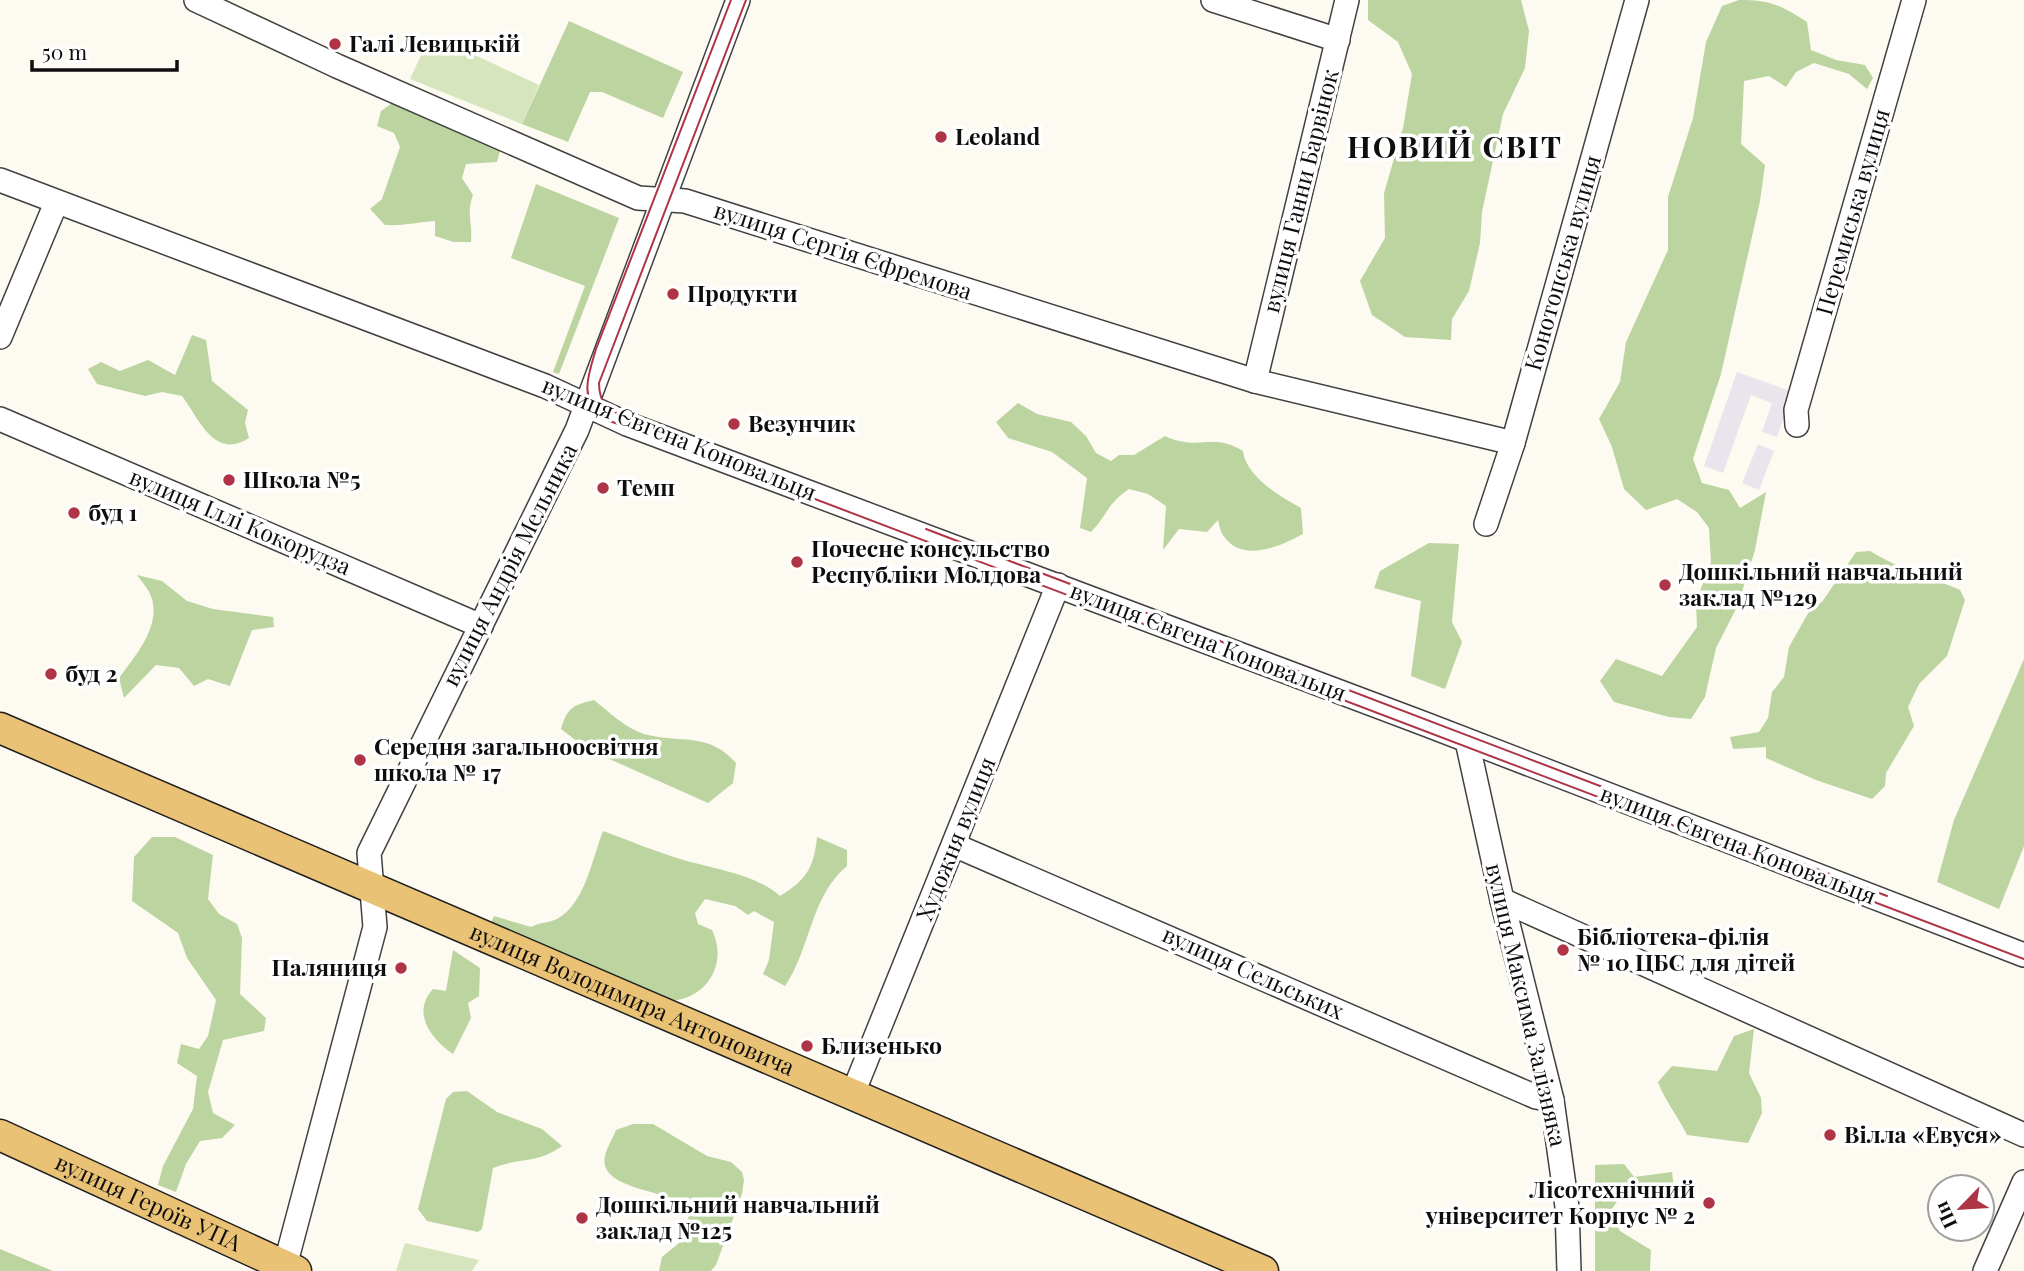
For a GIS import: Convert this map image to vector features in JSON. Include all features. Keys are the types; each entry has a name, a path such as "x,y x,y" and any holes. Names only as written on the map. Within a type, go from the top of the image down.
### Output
{"main road":[{"name":"вулиця Володимира Антоновича","path":"0,728 1264,1271"},
{"name":"вулиця Героїв УПА","path":"0,1135 291,1268"}],"street":[{"name":"вулиця Сергія Єфремова","path":"196,0 337,66 638,198 698,205 1255,381 1513,443"},
{"name":"вулиця Андрія Мельника","path":"291,1268 376,928 374,890 368,868 369,853 587,404 661,200 738,0"},
{"path":"1213,0 1338,40"},
{"name":"вулиця Ганни Барвінок","path":"1255,381 1347,0"},
{"name":"Конотопська вулиця","path":"1486,524 1513,443 1637,0"},
{"name":"Перемиська вулиця","path":"1797,425 1796,410 1914,0"},
{"name":"вулиця Євгена Коновальця","path":"0,180 587,404 627,424 1058,585 2024,955"},
{"path":"0,337 56,203"},
{"name":"вулиця Іллі Кокорудза","path":"0,419 481,626"},
{"name":"Художня вулиця","path":"853,1093 1058,585"},
{"name":"вулиця Максима Залізняка","path":"1467,741 1502,900 1552,1100 1567,1207 1569,1271"},
{"name":"вулиця Сельських","path":"954,845 1536,1097 1552,1100"},
{"path":"1502,900 2024,1135"},
{"path":"1985,1271 2024,1182"}],"shaded area":[{"path":"1737,372 1793,392 1777,437 1762,432 1772,403 1751,395 1723,473 1704,466"},
{"path":"1758,444 1774,451 1759,490 1742,483"}],"green space":[{"path":"1368,0 1521,0 1529,31 1525,68 1503,114 1482,212 1480,243 1469,291 1452,319 1451,340 1405,337 1372,315 1360,281 1385,238 1384,193 1403,128 1412,74 1398,42 1368,20"},
{"path":"1739,0 1767,2 1790,11 1807,22 1811,50 1836,60 1865,65 1873,78 1867,89 1849,74 1814,63 1796,72 1786,87 1769,76 1744,81 1741,144 1765,165 1760,201 1721,374 1693,459 1702,483 1729,490 1740,508 1766,492 1755,550 1738,605 1716,648 1705,697 1691,719 1669,717 1614,702 1600,681 1616,659 1662,676 1697,627 1696,602 1711,562 1709,528 1697,512 1677,499 1646,510 1624,489 1612,447 1599,419 1620,382 1626,342 1668,250 1668,197 1693,118 1706,42 1722,6"},
{"path":"569,21 683,72 663,118 602,92 590,92 568,142 522,124"},
{"path":"429,38 460,48 539,85 522,124 410,79"},
{"path":"395,101 501,146 497,162 466,164 462,178 473,195 470,208 471,242 454,242 435,236 435,221 385,225 370,209 382,199 400,147 394,133 377,126 381,111"},
{"path":"536,184 619,218 559,374 553,372 585,286 511,258"},
{"path":"192,335 206,340 212,381 248,410 245,423 249,438 237,443 217,441 202,426 182,396 162,392 145,396 97,384 88,369 101,362 120,371 148,360 175,375"},
{"path":"1018,403 1037,414 1071,422 1086,436 1096,453 1111,461 1119,455 1134,455 1165,436 1187,442 1223,443 1243,451 1257,478 1301,508 1303,534 1273,547 1250,551 1231,544 1222,533 1218,520 1207,532 1179,529 1163,550 1166,506 1148,494 1129,489 1112,505 1091,532 1080,528 1087,478 1052,452 1008,438 996,422"},
{"path":"1429,543 1459,544 1452,622 1462,642 1445,689 1411,676 1421,601 1374,588 1380,571"},
{"path":"1870,551 1903,568 1960,590 1965,600 1947,656 1919,684 1908,707 1914,726 1886,773 1885,786 1872,799 1816,780 1766,758 1766,747 1733,749 1730,737 1759,732 1768,718 1772,692 1784,677 1789,647 1811,608 1822,602 1856,552"},
{"path":"137,575 162,581 187,601 213,609 273,617 274,627 252,630 230,686 208,679 194,686 179,668 156,665 124,698 119,678 145,641 154,610 151,596"},
{"path":"2024,659 2024,846 1999,909 1937,882 1954,820"},
{"path":"594,700 624,724 644,734 693,740 715,746 736,763 733,783 708,803 587,749 561,729 572,708"},
{"path":"603,831 670,856 746,877 770,888 780,896 807,872 814,857 817,837 847,850 847,866 825,892 794,971 785,986 763,974 769,960 774,922 754,911 748,915 735,906 705,899 695,913 698,924 712,930 718,955 716,966 704,986 695,993 671,1001 490,926 494,916 531,927 557,919 567,912 581,892"},
{"path":"152,837 175,837 213,855 208,899 219,914 237,924 242,938 240,994 266,1018 264,1031 223,1040 208,1092 213,1113 235,1125 222,1138 200,1141 186,1164 176,1192 158,1185 163,1166 193,1109 197,1076 177,1063 181,1044 199,1049 208,1036 216,1000 187,958 178,933 132,901 134,857"},
{"path":"453,950 480,968 479,996 468,1003 471,1018 453,1054 437,1041 426,1025 424,1007 433,989 446,991"},
{"path":"1754,1029 1749,1073 1761,1098 1762,1113 1748,1143 1687,1135 1658,1082 1672,1066 1717,1071 1734,1036"},
{"path":"467,1091 497,1112 542,1129 562,1146 537,1158 493,1168 482,1229 478,1232 427,1221 418,1209 446,1099 453,1092"},
{"path":"633,1124 653,1124 707,1156 731,1162 742,1172 742,1194 716,1265 711,1271 659,1271 662,1257 679,1243 691,1211 672,1198 626,1184 606,1168 605,1156 616,1130"},
{"path":"1624,1164 1634,1177 1672,1172 1675,1195 1650,1200 1618,1200 1610,1212 1620,1231 1651,1250 1650,1271 1595,1271 1595,1165"},
{"path":"405,1243 479,1260 472,1271 396,1271"},
{"path":"0,1249 53,1271 0,1271"}],"tram line":[{"path":"731,0 596,349 587,386 590,402 602,418 2024,959"},
{"path":"627,418 606,406 601,397 599,383 746,0"},
{"path":"926,529 1642,802"},
{"path":"1770,851 1887,896"}],"place":[{"name":"Галі Левицькій","path":"335,44"},
{"name":"Leoland","path":"941,137"},
{"name":"Продукти","path":"673,294"},
{"name":"Везунчик","path":"734,424"},
{"name":"Школа №5","path":"229,480"},
{"name":"Темп","path":"603,488"},
{"name":"буд 1","path":"74,513"},
{"name":"Почесне консульство Республіки Молдова","path":"797,562"},
{"name":"Дошкільний навчальний заклад №129","path":"1665,585"},
{"name":"буд 2","path":"51,674"},
{"name":"Середня загальноосвітня школа № 17","path":"360,760"},
{"name":"Бібліотека-філія № 10 ЦБС для дітей","path":"1563,950"},
{"name":"Паляниця","path":"401,968"},
{"name":"Близенько","path":"807,1046"},
{"name":"Вілла «Евуся»","path":"1830,1135"},
{"name":"Лісотехнічний університет Корпус № 2","path":"1709,1203"},
{"name":"Дошкільний навчальний заклад №125","path":"582,1218"}],"district":[{"name":"НОВИЙ СВІТ","path":"1455,148"}]}
